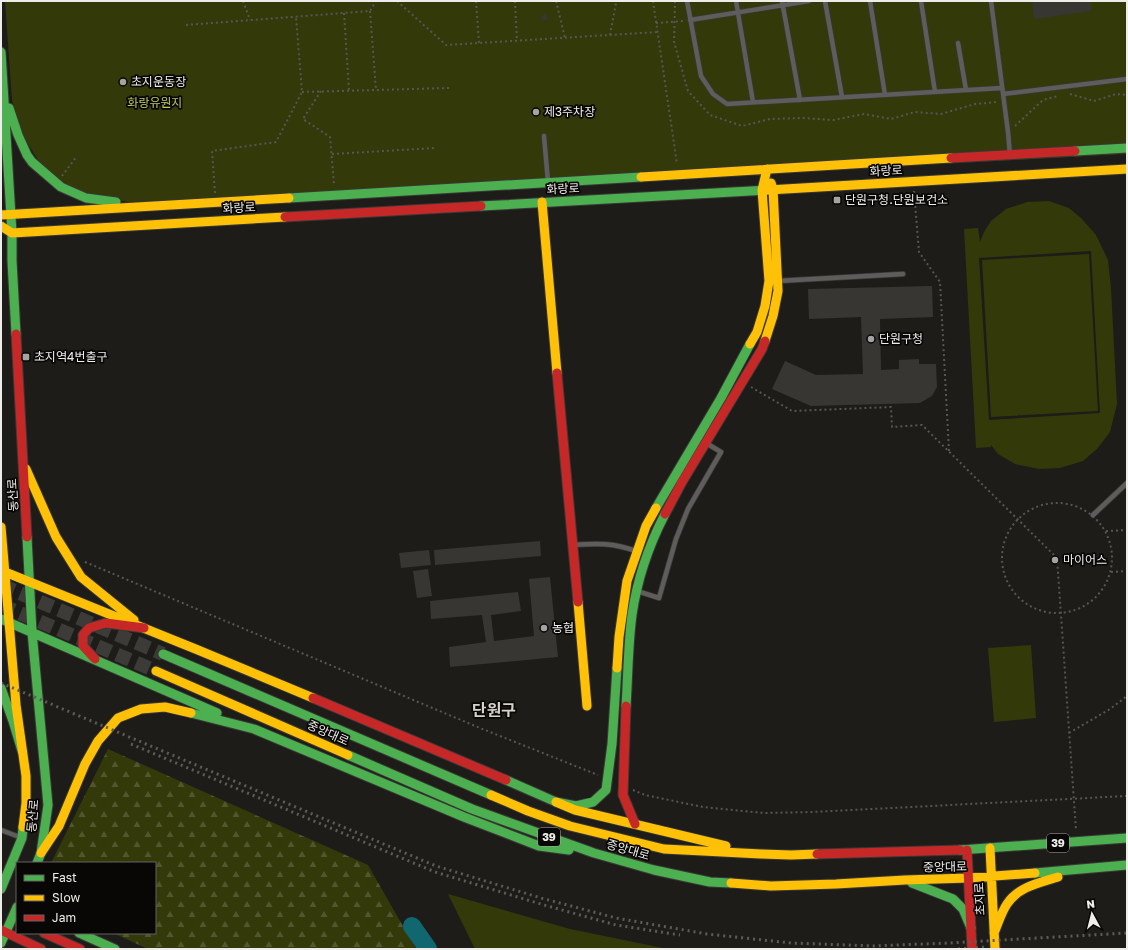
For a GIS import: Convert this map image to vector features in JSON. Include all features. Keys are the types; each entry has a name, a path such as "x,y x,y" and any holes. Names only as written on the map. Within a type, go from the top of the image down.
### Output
{"street":[{"name":"동산로","path":"1,52 11,214 12,261 32,632 48,804 41,852 36,862"},
{"path":"3,90 18,135 27,155 32,162 56,184 86,198 151,206"},
{"name":"화랑로","path":"1,215 1127,148"},
{"path":"635,824 623,795 623,786 628,665 632,616 637,591 646,557 658,528 682,482 762,349 773,316 778,291 773,189 767,169"},
{"path":"556,802 576,806 593,802 606,790 612,744 619,637 627,581 646,526 722,398 757,332 765,306 768,281 762,190 767,169"},
{"name":"화랑로","path":"12,233 1127,169"},
{"path":"542,202 587,706"},
{"path":"1,226 12,233"},
{"path":"23,461 56,537 81,577 144,628"},
{"name":"동산로","path":"1,527 5,621 26,776 26,803 22,838 1,889"},
{"path":"3,571 198,650 575,810 761,854"},
{"path":"5,621 254,729 457,814 539,846 594,853"},
{"path":"97,661 83,646 83,635 90,628 106,623 144,628"},
{"name":"중앙대로","path":"163,654 528,811 570,826 664,849 791,855 967,850 1127,838"},
{"name":"중앙대로","path":"156,671 472,809 594,853 654,870 710,882 771,886 836,884 991,877 1127,865"},
{"path":"1,688 22,751"},
{"path":"41,852 59,826 85,764 98,741 118,718 141,709 165,707 254,729"},
{"name":"초지로","path":"990,848 995,949"},
{"name":"초지로","path":"967,850 972,949"},
{"path":"994,933 1002,912 1009,900 1023,888 1088,868"},
{"path":"905,880 953,899 963,909 971,928"},
{"path":"1,915 14,920 3,931 1,943"},
{"path":"3,931 40,949"},
{"path":"46,934 80,949"},
{"path":"81,934 114,949"}],"lane":[{"path":"687,1 700,76 712,94 727,104 1002,88"},
{"path":"736,1 754,102"},
{"path":"690,20 782,3 809,1"},
{"path":"825,1 842,97"},
{"path":"870,1 885,95"},
{"path":"921,1 935,92"},
{"path":"991,1 1010,155"},
{"path":"782,3 800,100"},
{"path":"958,42 966,90"},
{"path":"1003,94 1127,79"},
{"path":"544,136 548,182"},
{"path":"777,281 903,274"},
{"path":"637,591 659,598 676,540 688,509 721,452 706,443"},
{"path":"1093,515 1127,483"},
{"path":"572,545 598,544 621,546 646,557"},
{"path":"1,830 22,838"}],"path":[{"path":"243,1 250,20"},
{"path":"376,1 370,11 376,90"},
{"path":"397,1 446,45 658,32"},
{"path":"476,1 479,43"},
{"path":"514,1 517,41"},
{"path":"556,1 565,38"},
{"path":"610,35 616,3 615,1"},
{"path":"652,1 679,174"},
{"path":"186,25 370,11"},
{"path":"344,13 349,90"},
{"path":"215,202 212,151 276,142 302,92 296,17"},
{"path":"656,23 690,20"},
{"path":"302,92 450,88"},
{"path":"321,91 303,119 330,137 335,195"},
{"path":"1067,93 1094,101 1116,94 1127,95"},
{"path":"1008,132 1043,100 1061,95"},
{"path":"332,154 435,148"},
{"path":"56,184 77,156"},
{"path":"913,181 920,252 940,282 949,452"},
{"path":"742,382 792,411 892,407 892,427 922,425 1057,558 1077,842"},
{"path":"1054,502 1075,506 1093,515 1106,532 1112,547 1111,572 1104,588 1093,600 1078,609 1061,613 1044,612 1029,606 1016,595 1006,581 1002,565 1002,548 1008,532 1018,519 1034,507 1054,502"},
{"path":"1106,532 1127,530"},
{"path":"82,561 608,780"},
{"path":"1111,572 1127,570"},
{"path":"1069,732 1110,709 1127,696"},
{"path":"623,786 645,795 703,807 764,813 812,812 1127,796"}],"green space":[{"name":"화랑유원지","path":"5,1 1127,1 1127,154 147,206 90,194 72,187 53,176 40,163 19,126 12,100"},
{"path":"1049,201 1069,208 1081,218 1096,235 1108,260 1111,288 1117,404 1110,432 1097,449 1083,461 1060,468 1039,469 1015,464 998,454 991,445 991,447 976,448 964,229 978,228 980,242 991,221 1006,209 1027,202","holes":["1091,251 1100,413 989,420 979,258"]},
{"path":"1089,254 1098,411 991,417 982,260"},
{"path":"1031,645 1036,718 994,722 988,648"},
{"path":"108,749 368,865 416,949 148,949 115,934 156,934 156,862 52,862"},
{"path":"448,894 570,929 668,949 475,949"}],"building":[{"path":"1032,1 1090,1 1092,11 1034,19"},
{"path":"546,14 548,19 542,21 541,16"},
{"name":"단원구청","path":"932,286 933,317 880,319 881,370 899,369 899,360 919,359 919,364 936,364 937,387 932,396 920,403 811,406 772,389 785,361 816,375 863,374 861,317 809,319 808,289"},
{"path":"540,541 541,556 435,565 434,550"},
{"path":"429,550 431,565 401,568 399,553"},
{"path":"428,569 432,596 417,598 413,571"},
{"name":"농협","path":"550,577 558,657 450,667 449,647 486,642 482,615 431,619 430,601 518,592 521,611 491,615 494,641 534,636 529,579"}],"waterway":[{"path":"412,926 428,949"}],"tunnel":[{"path":"1,585 163,654"},
{"path":"1,605 156,671"}],"railway":[{"path":"1,683 436,866 541,898 616,918 707,934 791,943 874,946 1127,933"},
{"path":"131,744 435,872 616,925 680,935"},
{"path":"958,949 987,947"}],"traffic: fast":[{"path":"1,52 12,233 16,334"},
{"path":"9,108 18,135 27,155 32,162 61,187 86,198 116,202"},
{"path":"1075,151 1127,148"},
{"path":"289,198 641,177"},
{"path":"481,206 768,190"},
{"path":"656,508 721,398 750,344"},
{"path":"626,706 630,638 634,602 644,563 665,514"},
{"path":"27,537 32,632 48,805 41,853 37,862"},
{"path":"1,570 5,572"},
{"path":"1,619 217,713"},
{"path":"163,654 491,795"},
{"path":"506,780 556,802 576,806 593,802 606,790 612,744 617,668"},
{"path":"1,688 22,751"},
{"path":"191,713 254,729 464,817 539,846 569,850"},
{"path":"348,755 472,809 594,853 654,870 710,882 731,883"},
{"path":"1,889 22,838 23,827"},
{"path":"960,850 1127,838"},
{"path":"1035,873 1127,865"},
{"path":"912,883 953,899 963,909 971,928"},
{"path":"1,943 16,909"},
{"path":"81,934 115,949"}],"traffic: slow":[{"path":"641,177 951,158"},
{"path":"750,344 757,332 765,306 769,281 762,190 767,169"},
{"path":"768,190 1127,169"},
{"path":"765,341 773,316 778,291 773,189 771,183"},
{"path":"1,215 289,198"},
{"path":"542,202 557,373"},
{"path":"1,226 12,233 285,217"},
{"path":"26,469 56,537 81,577 134,620"},
{"path":"617,668 619,637 627,581 646,526 656,508"},
{"path":"1,527 16,705 26,776 26,803 23,827"},
{"path":"5,572 313,698"},
{"path":"578,602 587,706"},
{"path":"156,671 348,755"},
{"path":"41,853 59,826 85,764 98,741 118,718 141,709 165,707 191,713"},
{"path":"491,795 528,811 570,826 664,849 791,855 817,854"},
{"path":"556,802 575,810 726,846"},
{"path":"990,848 995,949"},
{"path":"731,883 771,886 836,884 968,878 1035,873"},
{"path":"994,933 1005,907 1017,893 1030,886 1058,877"}],"traffic: jam":[{"path":"951,158 1075,151"},
{"path":"285,217 481,206"},
{"path":"16,334 27,537"},
{"path":"665,514 682,482 762,349 765,341"},
{"path":"557,373 578,602"},
{"path":"95,659 83,646 83,635 89,628 106,623 144,628"},
{"path":"313,698 506,780"},
{"path":"626,706 623,795 635,824"},
{"path":"817,854 960,850"},
{"path":"967,850 972,949"},
{"path":"1,930 41,949"},
{"path":"46,934 80,949"}],"place":[{"name":"초지운동장","path":"123,82"},
{"name":"제3주차장","path":"536,112"},
{"name":"단원구청.단원보건소","path":"837,200"},
{"name":"단원구청","path":"871,339"},
{"name":"초지역4번출구","path":"26,357"},
{"name":"마이어스","path":"1055,560"},
{"name":"농협","path":"544,628"}],"district":[{"name":"단원구","path":"494,710"}]}
